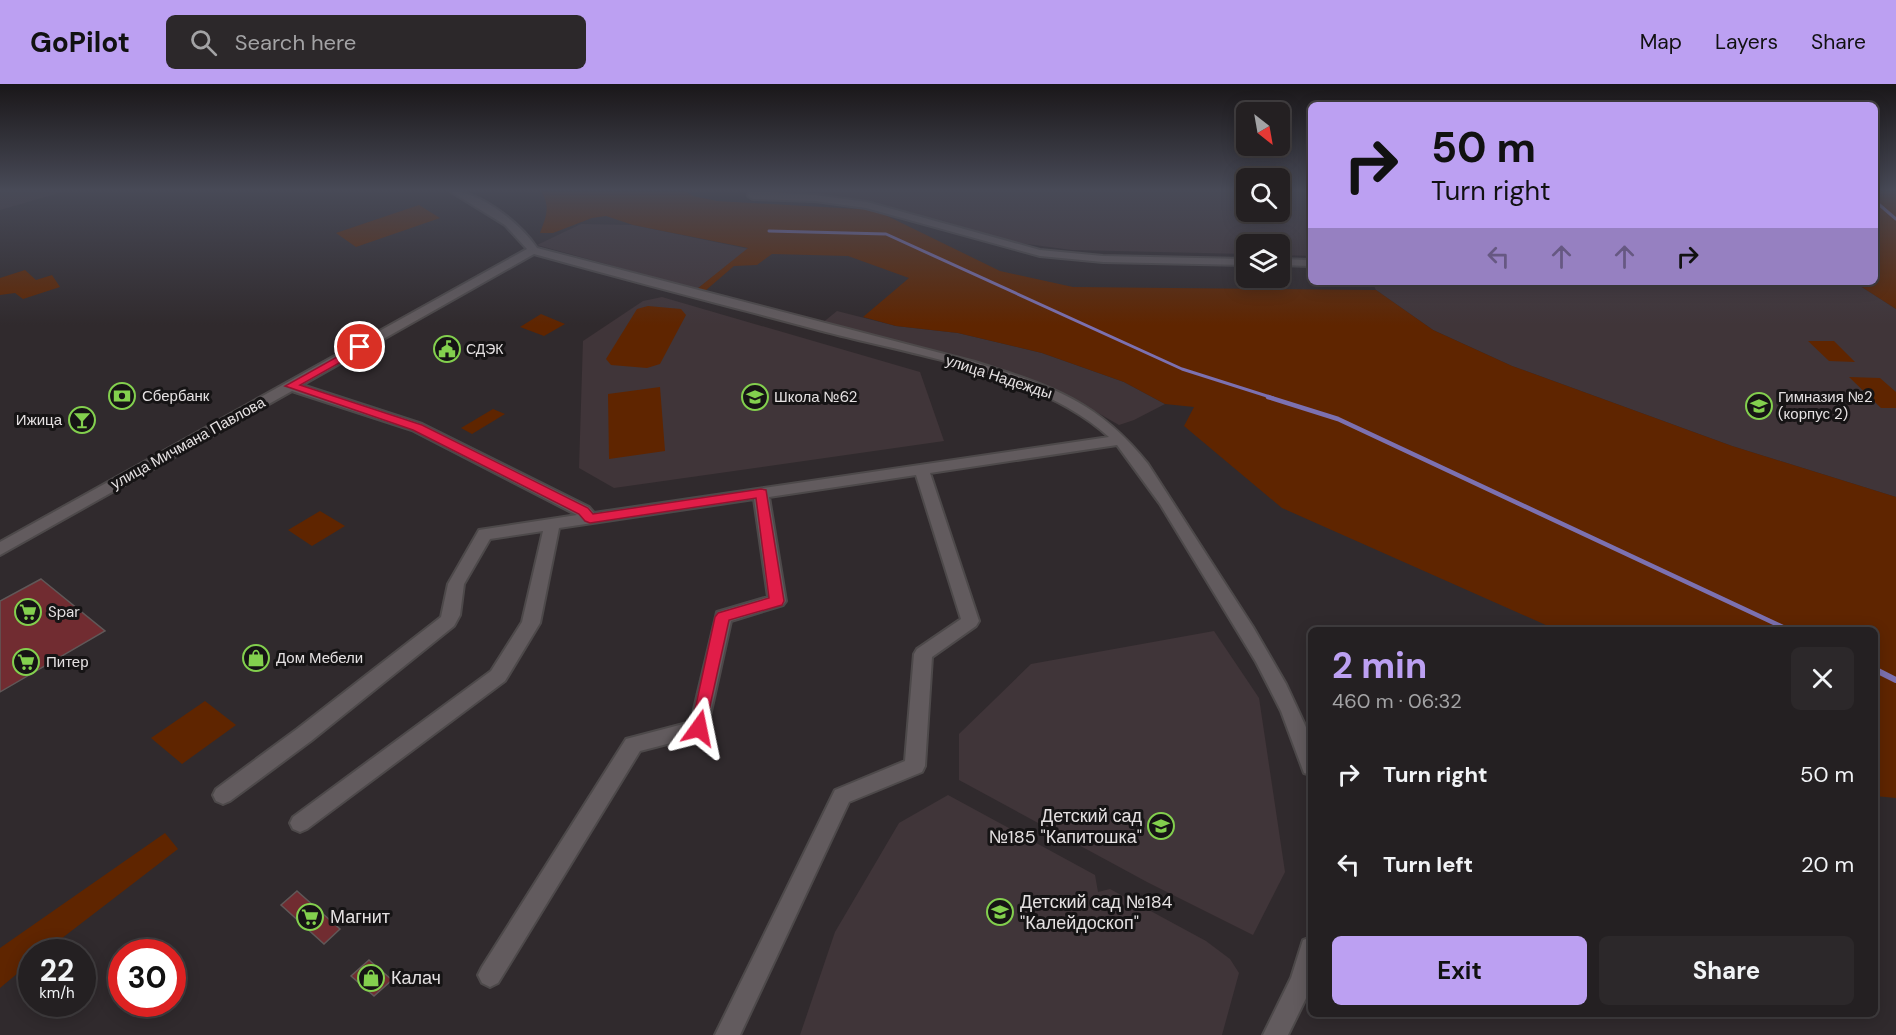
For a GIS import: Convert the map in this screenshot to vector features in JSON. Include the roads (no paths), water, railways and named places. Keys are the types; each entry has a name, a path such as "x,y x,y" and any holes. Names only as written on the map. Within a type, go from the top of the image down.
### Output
{"street":[{"path":"523,235 533,250"},
{"path":"971,235 1041,253 1103,259 1236,262"},
{"name":"улица Мичмана Павлова","path":"0,549 533,250"},
{"name":"улица Надежды","path":"533,250 1010,378 1083,409 1121,440 1164,499 1269,668 1302,735 1308,756"},
{"path":"1290,262 1308,263"},
{"path":"291,386 417,427 584,511 590,518"},
{"path":"223,795 304,735 448,621 456,584 485,534 1121,440"},
{"path":"727,1035 842,796 915,766 923,654 970,621 922,470"},
{"path":"490,975 633,746 699,728 723,617 777,601 761,493"},
{"path":"300,824 498,676 531,623 552,524"},
{"path":"1275,1035 1302,981 1308,959"}],"waterway":[{"path":"889,235 1182,369 1273,398"},
{"path":"1268,397 1338,419 1783,627"},
{"path":"1878,671 1896,680"}],"place":[{"name":"СДЭК","path":"447,349"},
{"name":"Сбербанк","path":"122,396"},
{"name":"Школа №62","path":"755,397"},
{"name":"Гимназия №2 (корпус 2)","path":"1759,406"},
{"name":"Ижица","path":"82,420"},
{"name":"Spar","path":"28,612"},
{"name":"Дом Мебели","path":"256,658"},
{"name":"Питер","path":"26,662"},
{"name":"Детский сад №185 \"Капитошка\"","path":"1161,826"},
{"name":"Детский сад №184 \"Калейдоскоп\"","path":"1000,912"},
{"name":"Магнит","path":"310,917"},
{"name":"Калач","path":"371,978"}]}
